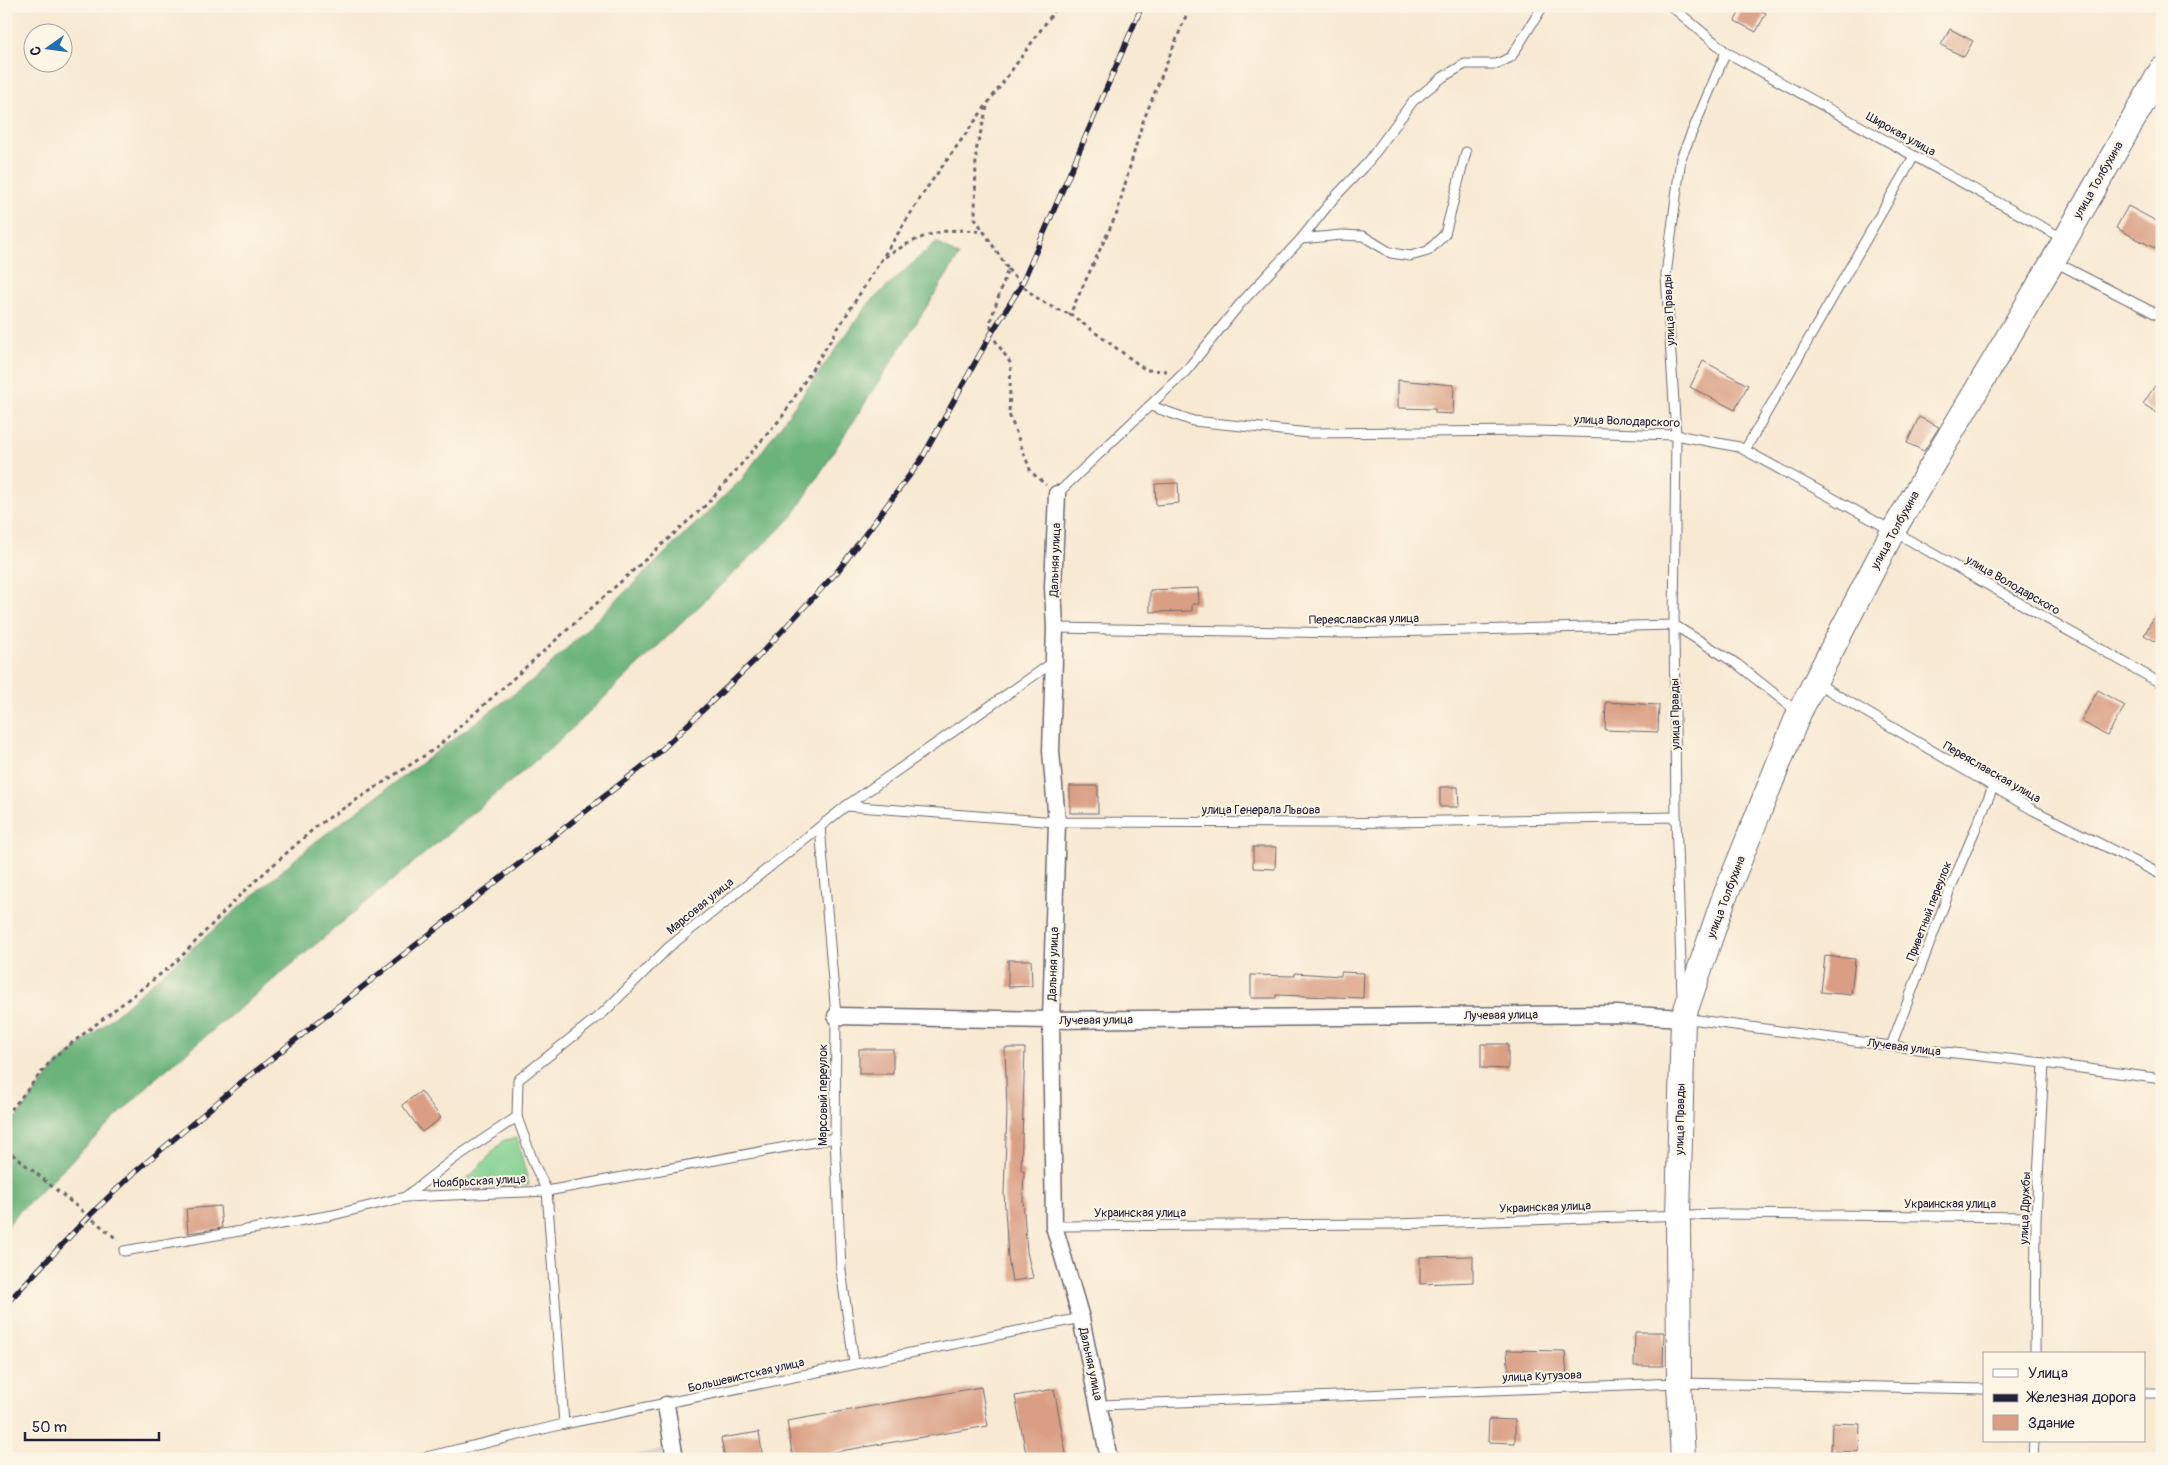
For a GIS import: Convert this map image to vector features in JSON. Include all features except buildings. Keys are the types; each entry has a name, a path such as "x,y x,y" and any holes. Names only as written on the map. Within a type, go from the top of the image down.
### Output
{"main road":[{"name":"улица Толбухина","path":"1683,1018 1723,902 1799,713 1893,531 2053,261 2162,69"},
{"name":"улица Правды","path":"1683,1018 1678,1216 1679,1383 1684,1459"}],"street":[{"name":"Дальняя улица","path":"1057,494 1053,587 1055,628 1052,663 1051,751 1058,822 1052,1020 1054,1226 1081,1318 1110,1459"},
{"name":"Лучевая улица","path":"836,1016 1052,1020 1616,1014 1683,1018"},
{"path":"666,1405 675,1459"}],"lane":[{"path":"1057,494 1186,371 1240,304 1301,239 1333,199 1369,161 1413,101 1443,76 1465,64 1497,64 1511,57 1543,6"},
{"path":"1671,6 1726,52"},
{"name":"Широкая улица","path":"1726,52 2064,239"},
{"name":"улица Правды","path":"1683,1018 1676,817 1674,625 1676,434 1666,275 1681,158 1726,52"},
{"path":"1301,239 1341,235 1363,236 1391,253 1410,256 1428,251 1445,234 1466,152"},
{"path":"1745,450 1914,156"},
{"path":"2053,261 2162,317"},
{"name":"улица Володарского","path":"1151,406 1193,420 1309,434 1538,431 1676,434 1738,447 1893,531 2162,684"},
{"path":"1674,625 1737,664 1799,713"},
{"name":"Переяславская улица","path":"1055,628 1344,633 1674,625"},
{"name":"Марсовая улица","path":"517,1117 518,1080 604,1012 669,947 846,806 1052,663"},
{"name":"Переяславская улица","path":"1815,682 2033,810 2162,875"},
{"name":"Приветный переулок","path":"1891,1046 1949,892 1993,787"},
{"name":"улица Генерала Львова","path":"846,806 1058,822 1334,823 1676,817"},
{"name":"Марсовый переулок","path":"820,827 836,1016 835,1138 841,1270 854,1363"},
{"name":"Лучевая улица","path":"1683,1018 2162,1079"},
{"name":"улица Дружбы","path":"2035,1352 2036,1216 2044,1063"},
{"path":"405,1197 455,1158 517,1117 534,1164 548,1191 564,1424"},
{"name":"Ноябрьская улица","path":"124,1251 333,1215 405,1197 548,1191 835,1138"},
{"name":"Украинская улица","path":"1054,1226 1393,1224 1731,1214 2036,1216"},
{"name":"Большевистская улица","path":"418,1459 564,1424 666,1405 854,1363 1081,1318"},
{"name":"улица Кутузова","path":"1100,1405 1679,1383 1983,1389"},
{"path":"2146,1393 2162,1393"},
{"path":"2033,1459 2034,1442"}],"path":[{"path":"6,1116 54,1057 176,962 244,890 318,825 436,748 707,504 782,417 926,189 1058,6"},
{"path":"1070,314 1117,213 1142,124 1190,6"},
{"path":"988,104 976,151 975,218 1021,286 1057,310 1070,314 1146,370 1186,371"},
{"path":"883,258 914,239 929,235 960,229 984,232"},
{"path":"1008,268 991,319 991,334 1011,364 1009,414 1031,472 1057,494"},
{"path":"6,1149 119,1240 124,1251"}],"shaded area":[{"path":"664,1449 666,1459 608,1459"}],"green space":[{"path":"936,242 959,256 792,517 559,741 157,1077 16,1215 6,1228 6,1131 57,1065 314,843 538,676 742,479 869,303"},
{"path":"517,1138 529,1185 459,1188 504,1140"}],"railway":[{"path":"6,1304 90,1215 135,1172 238,1085 652,759 755,660 837,572 921,460 991,334 1021,286 1142,6"}]}
